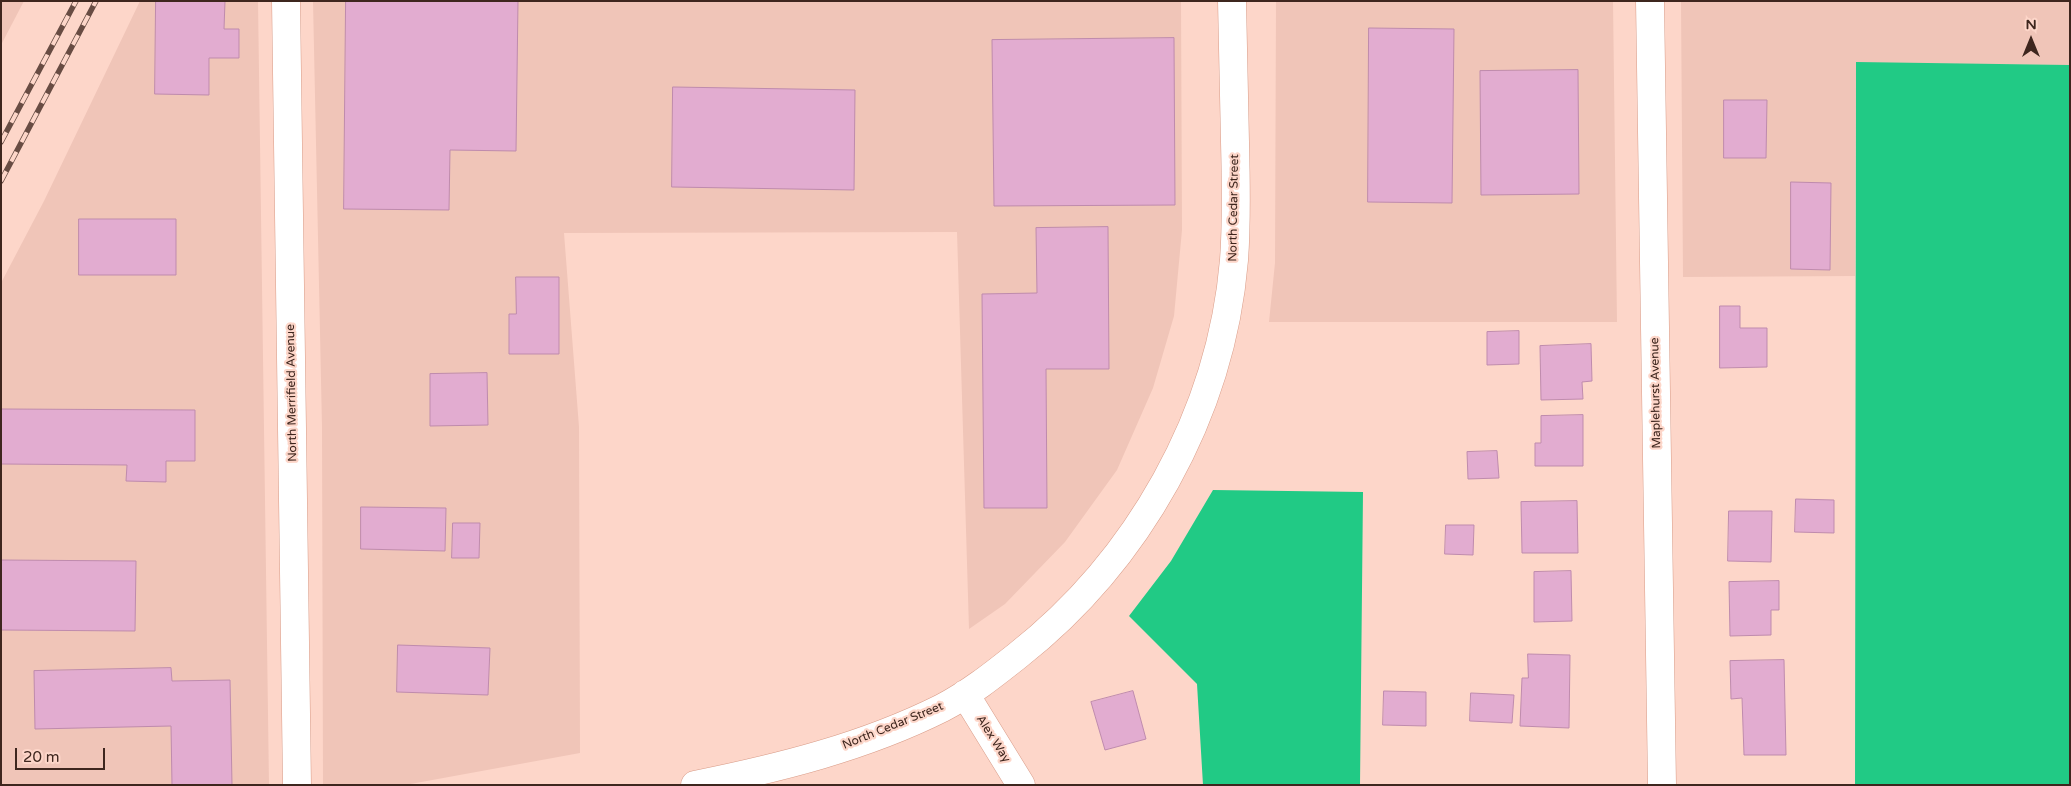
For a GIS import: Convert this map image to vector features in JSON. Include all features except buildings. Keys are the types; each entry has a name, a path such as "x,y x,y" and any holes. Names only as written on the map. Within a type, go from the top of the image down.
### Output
{"street":[{"name":"North Merrifield Avenue","path":"286,1 296,785"},
{"name":"North Cedar Street","path":"695,785 758,772 821,755 882,733 942,708 988,679 1047,633 1099,579 1144,519 1169,476 1200,408 1222,336 1234,262 1237,213 1232,1"},
{"name":"Maplehurst Avenue","path":"1650,1 1662,785"},
{"name":"Alex Way","path":"965,694 1022,785"}],"shaded area":[{"path":"1,1 24,1 1,45"},
{"path":"140,1 258,1 269,785 1,785 1,283 44,201"},
{"path":"313,1 1181,1 1182,230 1174,316 1153,388 1117,470 1065,542 1005,604 969,629 957,232 564,233 579,427 580,753 405,785 323,785 322,427"},
{"path":"1276,1 1613,1 1617,322 1269,322 1275,263"},
{"path":"1681,1 2070,1 2070,65 1856,63 1855,276 1683,277"}],"green space":[{"path":"1856,62 2070,65 2070,785 1855,785"},
{"path":"1213,490 1363,492 1360,785 1203,785 1197,684 1129,616 1171,561"}],"railway":[{"path":"1,142 76,1"},
{"path":"1,181 96,1"}]}
